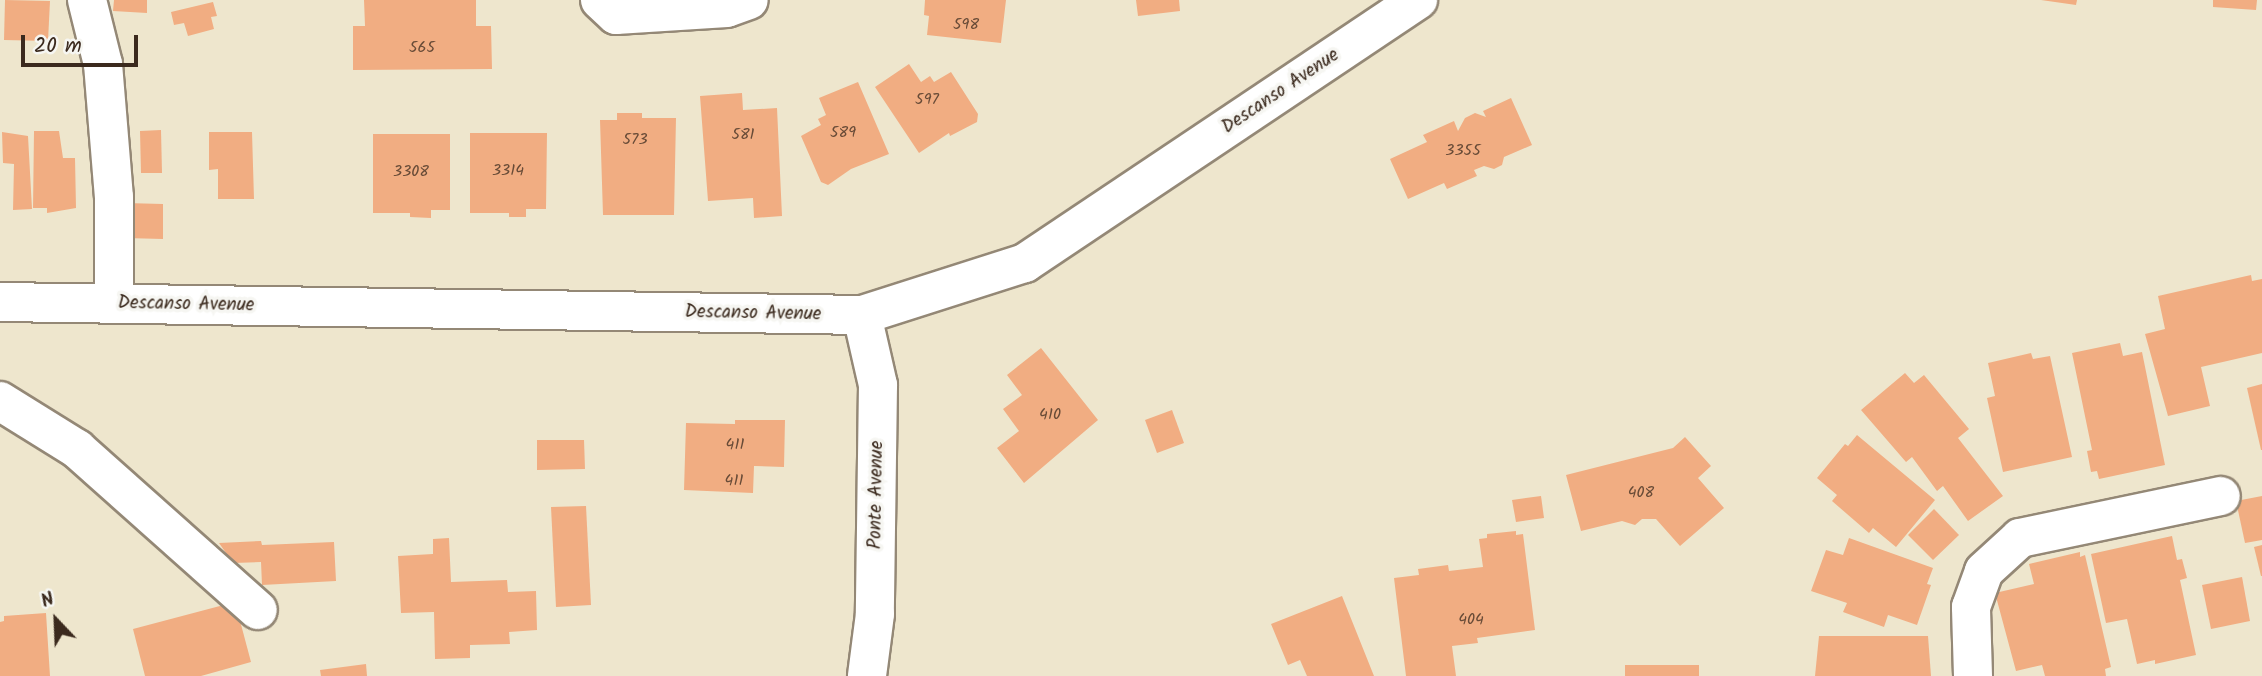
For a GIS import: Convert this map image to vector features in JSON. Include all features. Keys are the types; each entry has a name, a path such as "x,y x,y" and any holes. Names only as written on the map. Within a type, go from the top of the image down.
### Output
{"street":[{"path":"87,0 103,64 114,197 114,304"},
{"path":"600,0 616,15 727,8 749,0"},
{"name":"Descanso Avenue","path":"0,302 862,315 1026,263 1418,0"},
{"name":"Ponte Avenue","path":"862,315 878,385 875,614 867,676"},
{"path":"0,401 77,449 258,610"},
{"path":"1973,676 1971,607 1984,571 2020,538 2221,496"}],"building":[{"path":"5,0 50,1 48,41 4,40"},
{"path":"114,0 147,0 147,13 113,11"},
{"path":"364,0 476,0 476,26 491,26 492,69 353,70 353,26 365,26"},
{"path":"925,0 1006,0 1001,43 927,35 929,16 924,15"},
{"path":"1136,0 1179,0 1180,11 1138,16"},
{"path":"2041,0 2077,0 2076,5"},
{"path":"2213,0 2257,0 2256,10 2213,7"},
{"path":"213,2 217,16 211,17 214,29 188,36 184,23 174,25 171,12"},
{"path":"909,64 921,82 930,76 934,82 951,72 978,114 977,122 950,136 949,133 919,153 875,87"},
{"path":"858,82 889,154 851,169 828,185 821,182 801,136 821,125 818,119 826,115 819,98"},
{"path":"742,93 743,110 777,108 782,216 754,218 753,198 708,201 700,96"},
{"path":"1511,98 1532,145 1504,157 1502,165 1494,169 1484,166 1474,170 1477,176 1447,189 1444,183 1408,199 1390,159 1427,142 1423,135 1454,121 1458,131 1465,118 1475,113 1486,117 1483,111"},
{"path":"617,113 642,113 642,118 676,118 674,215 603,215 600,120 617,120"},
{"path":"161,130 162,173 141,173 140,131"},
{"path":"34,131 59,131 63,158 75,158 76,208 47,213 47,208 33,208"},
{"path":"2,132 28,136 32,209 13,210 14,164 3,163"},
{"path":"209,132 252,132 254,199 218,199 218,169 209,170"},
{"path":"470,133 547,133 546,209 526,209 526,217 509,217 509,213 470,213"},
{"path":"373,134 450,134 450,210 431,210 431,218 410,217 410,213 373,213"},
{"path":"125,203 163,204 163,239 125,238"},
{"path":"2251,275 2252,281 2262,279 2262,353 2201,367 2210,406 2168,416 2145,334 2165,329 2158,296"},
{"path":"2120,343 2123,356 2142,352 2165,465 2099,479 2097,471 2091,472 2087,451 2092,450 2072,353"},
{"path":"1041,348 1098,420 1024,483 997,448 1019,431 1003,409 1022,395 1007,375"},
{"path":"2031,353 2033,359 2050,356 2072,457 2003,472 1987,398 1995,396 1988,363"},
{"path":"1905,373 1914,383 1924,375 1969,429 1958,438 2003,496 1968,521 1943,486 1937,491 1912,457 1906,462 1861,410"},
{"path":"2262,384 2262,450 2261,450 2247,388"},
{"path":"1172,410 1184,443 1157,453 1145,420"},
{"path":"735,420 785,420 784,467 754,466 753,493 684,490 686,423 735,424"},
{"path":"1857,435 1935,500 1896,547 1873,528 1869,533 1832,501 1837,495 1817,478 1845,444 1848,446"},
{"path":"1685,437 1711,466 1698,478 1724,508 1680,546 1656,519 1642,519 1635,525 1622,521 1581,531 1566,475 1673,448"},
{"path":"537,440 584,440 585,469 537,470"},
{"path":"1541,496 1544,518 1516,522 1512,500"},
{"path":"2262,496 2262,540 2245,543 2236,501"},
{"path":"586,506 591,605 556,607 551,507"},
{"path":"1934,509 1959,535 1933,560 1908,535"},
{"path":"1516,531 1516,535 1523,534 1535,630 1477,638 1478,643 1452,646 1456,676 1406,676 1394,578 1419,575 1418,569 1448,565 1449,571 1483,567 1479,539 1487,538 1487,534"},
{"path":"2172,536 2177,560 2182,559 2187,578 2180,580 2196,655 2155,664 2155,660 2137,664 2127,619 2106,623 2091,554"},
{"path":"449,538 451,582 507,580 508,592 536,591 537,630 509,632 510,644 470,645 470,658 435,659 434,612 401,613 398,556 433,554 433,539"},
{"path":"1849,538 1933,568 1927,584 1931,585 1917,625 1888,615 1884,627 1843,612 1847,603 1811,591 1826,550 1843,555"},
{"path":"261,541 262,545 334,542 336,581 262,585 261,562 233,563 219,543"},
{"path":"2262,545 2262,576 2261,576 2254,547"},
{"path":"2080,552 2080,557 2085,555 2111,667 2105,669 2106,676 2045,676 2042,665 2016,671 1995,593 2034,584 2029,564"},
{"path":"2242,577 2250,621 2211,629 2202,585"},
{"path":"1342,596 1374,676 1307,676 1300,660 1288,665 1271,624"},
{"path":"235,602 251,662 201,676 145,676 133,629"},
{"path":"46,613 50,676 0,676 0,622 4,621 4,616"},
{"path":"1819,636 1928,636 1931,676 1815,676"},
{"path":"366,664 367,676 321,676 320,670"},
{"path":"1625,665 1699,665 1699,676 1625,676"}]}
